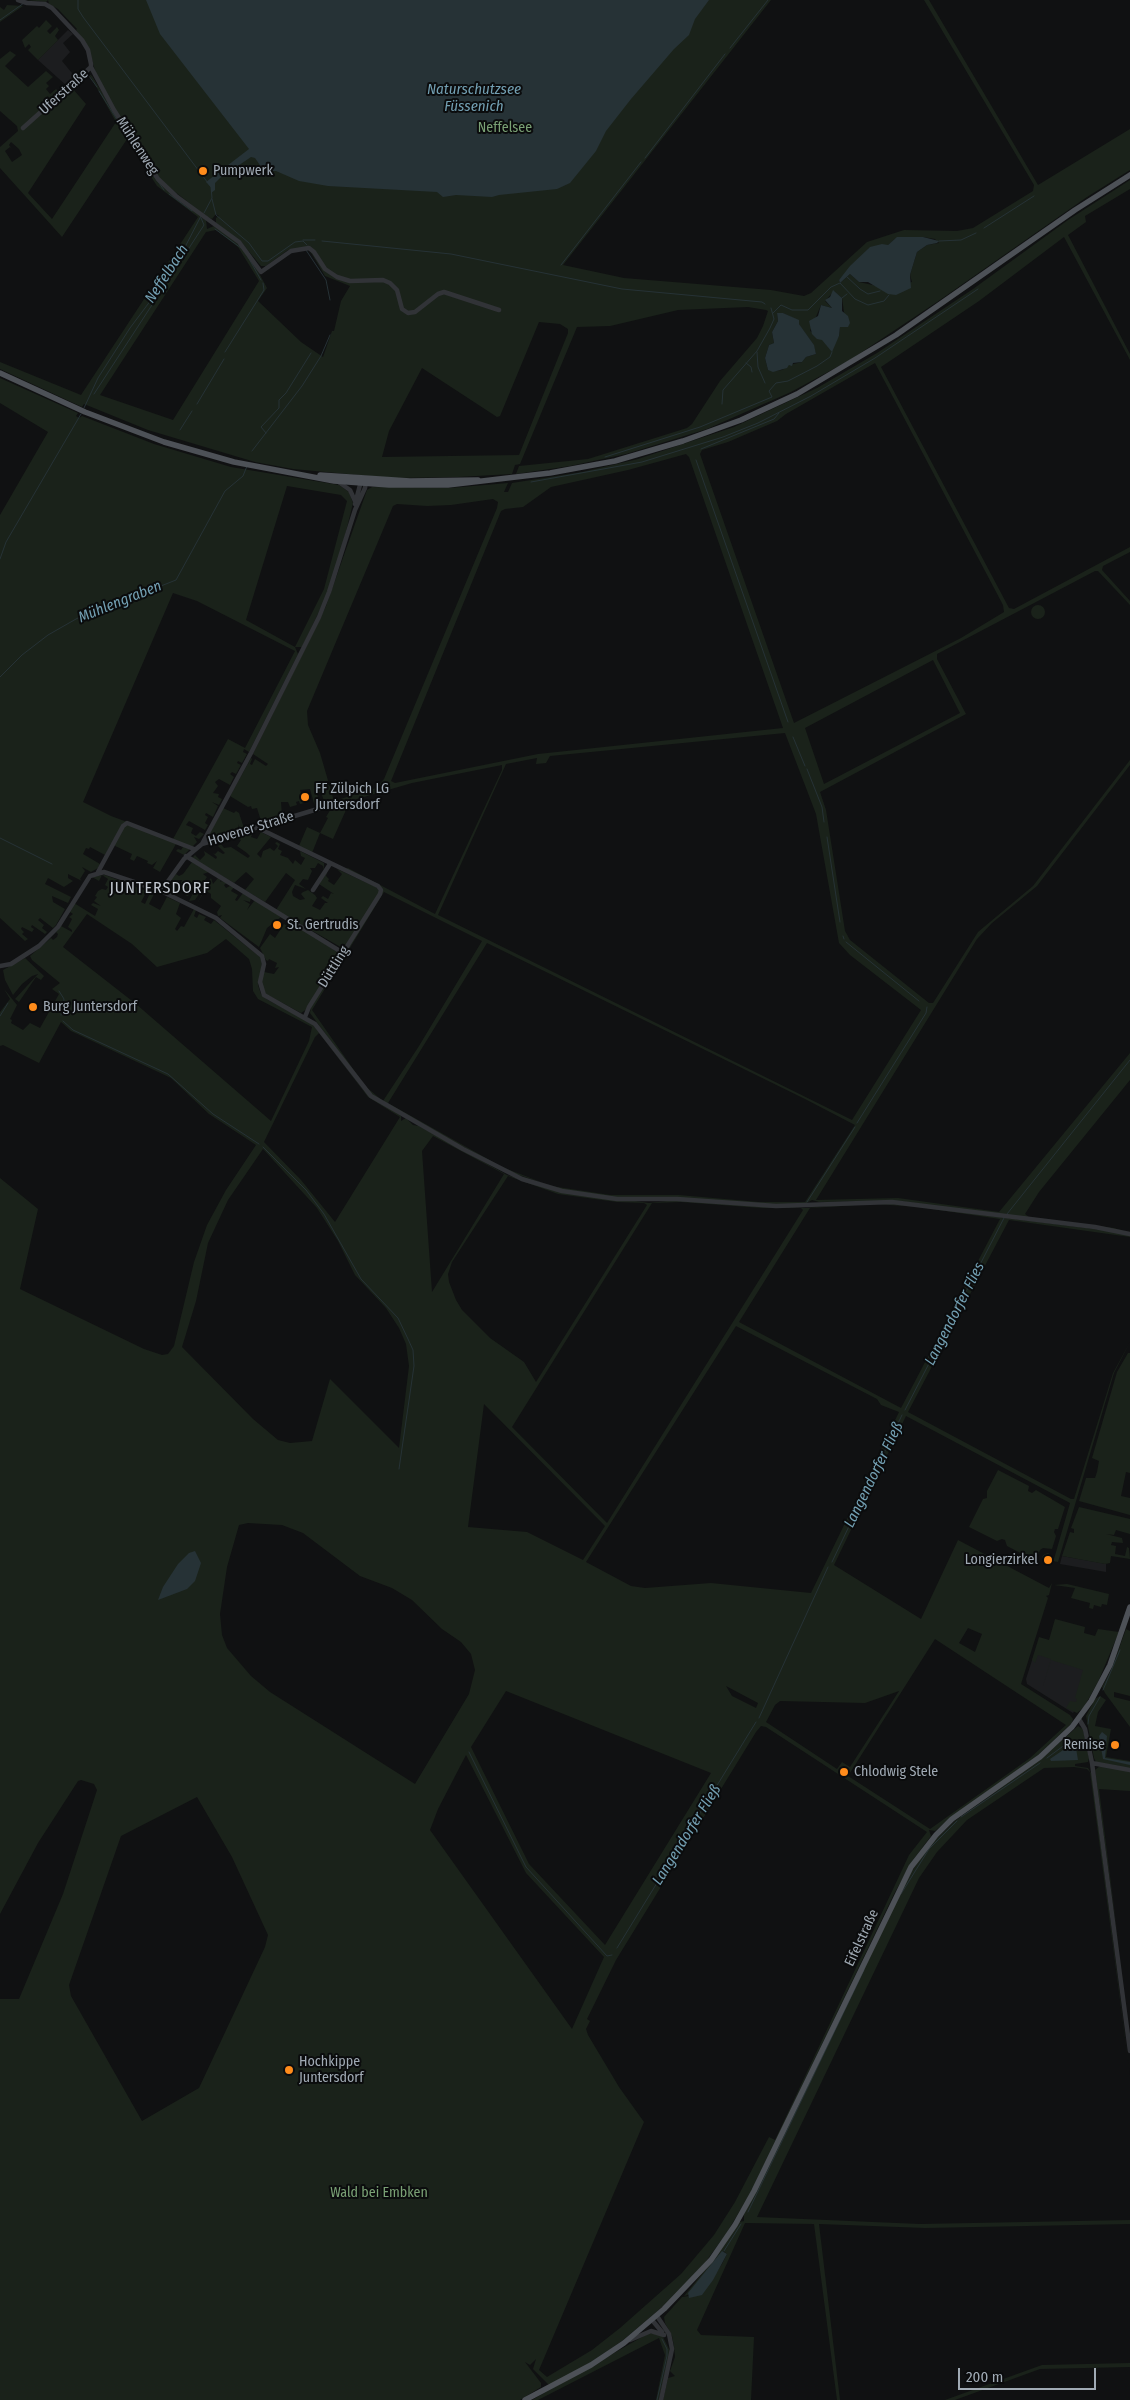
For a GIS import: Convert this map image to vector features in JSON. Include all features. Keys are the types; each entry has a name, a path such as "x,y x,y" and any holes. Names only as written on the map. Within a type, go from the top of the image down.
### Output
{"main road":[{"path":"0,373 82,411 164,442 234,462 334,481 448,486 510,479 585,467 683,441 735,422 789,398 838,371 923,318 1075,210 1130,175"},
{"path":"286,472 363,482"},
{"name":"Eifelstraße","path":"525,2400 591,2365 624,2343 690,2284 710,2260 748,2202 898,1891 919,1856 952,1819 1040,1757 1079,1719 1110,1666 1130,1607"}],"street":[{"name":"Uferstraße","path":"23,2 46,5 55,11 84,43 89,54 91,67 23,128"},
{"name":"Mühlenweg","path":"91,67 102,90 156,176 171,192 242,244 260,272 291,251 304,248 311,249 325,269 337,277 350,281 381,280 390,283 396,290 402,309 408,313 415,312 436,295 444,292 499,310"},
{"path":"334,481 348,488 354,496 355,510"},
{"path":"355,504 363,482"},
{"path":"202,844 251,753 329,592 363,482"},
{"name":"Hovener Straße","path":"161,891 186,856 202,844 331,805"},
{"path":"98,872 123,826 127,823 194,849"},
{"name":"Düttling","path":"256,827 378,886 381,891 305,1017"},
{"path":"186,856 343,953"},
{"path":"313,890 330,864"},
{"path":"0,966 11,964 42,943 60,924 89,877 98,872 106,872 161,891 211,915 258,951 264,963 260,982 262,992 276,1003 305,1017 324,1033 371,1096 508,1173 551,1188 617,1199 678,1199 762,1206 871,1201 902,1202 1096,1227 1130,1234"},
{"path":"1079,1719 1085,1729 1092,1763 1130,2051"},
{"path":"1092,1763 1130,1770"},
{"path":"654,2318 664,2335 671,2342"},
{"path":"654,2318 668,2333 671,2342 671,2357 661,2400"},
{"path":"624,2343 651,2331 664,2335"}],"shaded area":[{"path":"68,30 73,34 63,43 70,52 62,61 76,78 67,86 38,60"},
{"path":"1062,1556 1106,1564 1106,1572 1060,1564"},
{"path":"1035,1651 1101,1671 1073,1713 1027,1684 1026,1679"}],"green space":[{"path":"26,0 48,0 46,2"},
{"name":"Neffelsee","path":"48,0 771,0 563,265 624,278 771,290 804,296 811,293 867,242 904,230 957,231 973,228 1033,191 1034,185 924,0 929,0 1038,185 1130,129 1130,170 1087,197 937,302 850,360 791,392 707,429 626,454 570,466 516,474 519,466 588,459 687,428 692,424 720,381 757,338 768,311 748,307 678,310 610,326 577,327 520,464 515,465 512,474 391,478 293,469 255,462 148,430 84,404 82,407 0,369 0,362 81,395 198,217 157,186 127,139 62,237 0,168 0,147 18,131 17,126 0,111 0,59 10,51 16,55 5,66 28,87 46,71 53,77 46,83 49,86 46,89 50,94 56,89 63,96 72,88 86,104 28,193 52,219 116,122 89,74 152,173 160,180 112,104 96,74 89,49 77,29 58,9 49,4","holes":["11,142 19,149 22,155 12,162 5,151 10,147 12,149 9,145","160,180 212,219 216,214 219,216 216,218 216,223 241,242 261,266 266,266 288,250 306,249 310,251 325,276 350,286 341,301 334,331 332,331 323,357 301,342 258,301 267,288 252,260 234,239 214,226 207,229 206,220","216,230 238,247 259,281 173,420 100,395 206,232","923,237 935,239 939,243 927,245 917,252 910,275 912,282 877,286 859,282 850,274 840,283 839,280 869,248 888,245 895,239","834,291 842,298 846,326 840,327 839,336 835,342 810,331 821,305 832,308 825,301","777,313 783,313 795,319 813,344 816,354 806,357 802,362 789,365 782,370 768,370 765,358 769,345 774,343 772,332 778,321","539,322 560,324 568,329 519,455 382,457 389,431 422,368 497,417 500,416"]},
{"path":"7,5 23,6 0,22 0,7 4,10"},
{"path":"46,20 52,26 47,31 50,34 57,27 59,30 55,36 58,40 38,60 28,50 31,47 29,44 25,48 22,40 37,26 39,28"},
{"path":"1130,180 1130,189 1085,216 1086,222 1068,235 1130,354 1130,360 1064,237 979,301 881,367 1009,608 1014,609 1130,547 1130,552 1103,566 1102,570 1130,601 1130,605 1098,571 1095,571 937,654 937,659 966,714 820,792 826,810 845,931 850,940 929,1003 933,1003 978,932 1033,886 1130,760 1130,765 1037,886 992,923 977,939 816,1200 898,1198 999,1212 1130,1053 1130,1080 1039,1192 1025,1214 1029,1217 1114,1228 1130,1233 899,1201 819,1202 812,1200 805,1204 768,1205 679,1198 620,1198 564,1190 553,1186 610,1195 679,1195 759,1202 805,1202 855,1125 487,943 388,1103 502,1167 545,1184 507,1171 371,1095 310,1013 311,1007 382,893 380,886 344,869 348,868 435,914 502,770 502,765 412,783 350,801 333,839 320,833 332,807 331,803 325,804 321,792 317,794 320,805 315,807 310,789 300,790 304,803 300,804 299,801 296,802 297,805 290,807 288,802 281,802 282,816 256,824 261,821 257,808 252,809 251,806 248,807 230,796 251,758 250,764 252,765 255,759 266,766 268,764 253,754 326,606 367,490 372,487 450,488 508,483 504,492 508,492 512,483 582,472 638,459 734,427 817,388 877,353 973,289 1068,220","holes":["875,363 1003,605 1004,612 961,638 794,723 700,454 702,450 728,442 777,421","686,454 689,457 783,728 538,754 395,783 391,781 501,511 523,507 551,487 628,470","493,499 498,502 384,779 376,788 334,801 320,753 308,725 307,711 393,506 397,504 451,505","933,660 960,713 824,784 805,728","785,733 816,814 839,943 850,955 921,1010 852,1120 438,915 506,764 537,758 536,764 546,763 550,756","384,892 482,941 419,1046 383,1101 365,1086 312,1010"]},
{"path":"0,378 78,413 76,416 79,418 82,416 154,444 231,467 339,485 349,492 353,503 341,552 325,599 302,647 295,647 298,654 249,752 244,749 243,752 247,754 242,763 238,761 237,763 241,765 236,774 232,772 230,774 234,777 230,785 219,779 215,782 218,786 213,793 219,794 218,797 222,799 219,805 212,802 218,806 213,817 206,813 205,815 208,817 205,823 208,825 205,830 189,821 186,825 193,828 191,833 196,836 200,832 204,834 199,839 194,837 197,842 184,855 176,851 178,849 181,850 183,847 176,844 160,872 153,868 157,861 152,865 137,856 134,861 130,859 132,854 111,844 105,855 90,847 89,849 86,848 83,854 100,864 98,868 91,872 82,867 85,871 80,879 82,881 68,874 68,878 73,881 64,887 48,878 45,884 71,897 68,903 52,896 53,902 65,909 56,925 53,928 40,918 38,920 44,925 42,928 47,932 45,934 32,925 31,927 34,929 32,932 22,927 21,929 24,932 22,934 28,939 25,941 0,918 0,515 48,432 0,403","holes":["287,486 341,495 347,501 324,589 295,647 246,620","173,593 197,601 295,651 245,748 228,739 173,839 111,816 83,802"]},
{"path":"1035,605 1041,605 1045,612 1041,619 1035,619 1031,615 1031,609"},
{"path":"223,808 239,813 244,828 240,829 238,824 239,829 211,837 209,835"},
{"path":"307,827 320,833 312,853 299,846"},
{"path":"256,830 253,831 251,837 257,839 261,832 271,837 257,854 261,858 263,851 270,848 274,851 278,846 275,843 277,842 280,844 278,849 282,851 280,855 288,858 293,864 295,860 301,865 305,858 301,856 300,851 324,863 324,870 323,866 318,863 315,868 310,868 312,871 308,880 303,879 299,884 306,889 295,885 292,892 293,896 300,900 305,899 301,894 308,890 317,898 312,906 320,910 325,903 328,903 321,898 323,896 328,899 331,893 334,894 319,884 328,870 326,876 329,879 328,881 334,885 342,874 337,869 378,888 380,893 344,949 276,910 295,880 286,873 265,902 245,890 254,879 246,872 234,883 192,858 195,855 200,860 205,855 204,851 216,859 217,857 213,853 215,854 218,851 223,854 225,853 218,846 221,844 224,848 231,847 248,858 250,856 237,846 241,840 237,838 239,834"},
{"path":"192,862 209,872 203,874 207,877 205,880 208,882 211,878 213,884 218,878 221,880 220,882 227,883 224,885 226,888 234,887 231,891 238,895 235,900 237,901 243,893 251,898 250,902 243,900 250,904 247,910 255,900 281,917 267,928 259,947 220,918 222,915 218,916 217,912 221,906 205,890 197,904 203,892 195,900 189,901 194,891 192,890 188,896 185,895 185,887 180,886 182,880 178,880 172,891 170,890 172,879 176,874 179,876 183,874"},
{"path":"102,875 99,881 92,877"},
{"name":"Wald bei Embken","path":"103,875 121,881 118,890 128,893 131,885 147,891 141,902 145,904 150,893 155,892 149,904 160,910 167,897 180,903 176,914 181,918 175,929 177,931 181,926 184,927 194,909 196,910 194,916 197,918 199,914 206,917 204,920 211,924 214,920 260,957 262,964 258,985 261,994 268,1000 314,1026 364,1091 401,1116 401,1121 406,1118 413,1125 419,1126 507,1175 546,1188 649,1203 676,1200 805,1208 882,1202 1130,1235 1130,1237 1009,1220 908,1412 1074,1499 1113,1373 1130,1342 1114,1373 1058,1562 1053,1561 1048,1566 1042,1558 1043,1555 1048,1553 1054,1559 1070,1503 906,1416 834,1565 921,1619 958,1540 1049,1588 1052,1583 1049,1595 1046,1596 1048,1598 1021,1684 1070,1715 1073,1719 1072,1723 1037,1756 954,1815 935,1831 929,1830 931,1836 913,1860 894,1894 751,2192 726,2234 704,2264 661,2308 622,2341 590,2363 552,2384 548,2384 533,2369 536,2359 530,2365 525,2362 541,2383 541,2387 520,2400 0,2400 0,1999 19,1999 63,1894 97,1790 94,1784 81,1780 78,1781 38,1843 0,1914 0,1178 38,1209 20,1289 144,1349 162,1355 168,1354 174,1346 194,1262 207,1225 226,1190 256,1145 209,1114 171,1078 71,1031 61,1022 39,1063 3,1045 0,1046 0,1012 10,999 4,989 17,1005 10,1019 12,1020 11,1023 23,1030 30,1023 40,1028 59,994 52,989 60,983 32,960 30,956 51,938 53,940 57,937 58,934 56,932 61,926 72,932 68,927 72,919 69,917 73,914 70,912 67,916 74,903 95,916 98,909 91,905 93,903 101,906 94,901 97,897 95,896 98,891 106,890 108,887 105,885 108,879","holes":["87,914 132,944 157,967 207,953 226,939 249,959 252,969 253,991 258,999 312,1027 309,1041 271,1121 136,1004 63,947","319,1033 368,1097 400,1117 335,1222 301,1180 264,1142 315,1037","433,1136 504,1174 432,1292 422,1151","263,1149 317,1208 338,1241 355,1275 386,1308 399,1328 406,1344 409,1366 399,1448 330,1379 312,1441 290,1443 278,1440 253,1419 182,1347 196,1301 208,1243 228,1200","508,1176 558,1194 617,1202 644,1203 647,1205 536,1382 524,1362 490,1338 462,1310 449,1282 448,1274 452,1262","681,1202 762,1208 801,1208 803,1210 607,1523 512,1427 652,1203","875,1204 918,1207 1000,1219 901,1408 739,1322 810,1208","736,1326 877,1399 881,1405 899,1412 811,1593 711,1583 645,1588 631,1586 586,1562","484,1404 605,1526 583,1560 527,1532 468,1527","248,1523 282,1525 303,1533 360,1576 392,1588 412,1600 442,1629 461,1642 471,1654 475,1670 469,1694 415,1784 270,1692 251,1676 227,1648 222,1635 220,1614 227,1567 239,1525","968,1628 982,1634 975,1652 959,1643","935,1639 1066,1725 1030,1758 930,1829 848,1776","726,1686 758,1703 756,1708 732,1696","506,1691 711,1773 605,1945 529,1864 471,1747","899,1691 850,1767 842,1762 837,1769 766,1722 775,1705 780,1701 865,1703","761,1726 766,1727 927,1832 909,1855 775,2140 769,2137 735,2202 714,2235 681,2274 620,2328 592,2350 547,2377 539,2370 644,2122 619,2087 588,2035 586,2029 590,2021 587,2019 616,1960","466,1755 526,1873 604,1957 572,2029 430,1830 438,1809","197,1797 232,1857 268,1935 265,1947 199,2088 142,2121 71,1996 69,1985 121,1836"]},
{"path":"284,924 292,929 295,924 340,954 307,1009 301,1013 266,994 261,983 264,972 274,974 279,967 275,968 277,963 269,959 268,961 266,960 260,948 270,934 275,938"},
{"path":"25,958 44,976 41,980 36,977 19,1002 15,999 38,974 22,984 13,995 5,980 3,970"},
{"path":"1128,1353 1130,1353 1130,1473 1126,1472 1121,1496 1130,1498 1130,1515 1079,1501 1086,1478 1095,1478 1097,1472 1099,1461 1092,1458 1117,1372"},
{"path":"998,1470 1029,1486 1028,1491 1032,1493 1036,1490 1065,1507 1058,1529 1055,1529 1054,1532 1056,1536 1052,1549 1043,1548 1040,1550 1036,1561 1007,1546 1005,1540 997,1541 969,1527 983,1499 987,1498 987,1491"},
{"path":"1079,1507 1130,1519 1130,1534 1116,1530 1114,1535 1106,1534 1122,1538 1123,1543 1112,1542 1111,1545 1116,1546 1115,1554 1125,1556 1127,1547 1129,1548 1130,1559 1111,1556 1110,1563 1105,1564 1062,1556 1070,1532 1074,1533 1074,1529 1071,1528"},
{"path":"1067,1584 1109,1594 1107,1605 1102,1604 1101,1607 1094,1605 1093,1609 1089,1608 1090,1603 1071,1598 1075,1588 1054,1585"},
{"path":"1055,1619 1085,1627 1084,1633 1095,1636 1098,1629 1119,1632 1098,1682 1084,1707 1077,1713 1066,1708 1070,1701 1076,1702 1077,1699 1075,1698 1083,1670 1051,1660 1043,1686 1051,1659 1038,1655 1035,1663 1032,1660 1039,1637 1049,1640"},
{"path":"1126,1629 1130,1631 1130,1696 1114,1692 1114,1697 1130,1701 1130,1727 1102,1687 1112,1668"},
{"path":"1100,1696 1106,1700 1098,1712 1095,1726 1111,1729 1106,1757 1130,1761 1130,1769 1096,1762 1094,1758 1086,1716 1095,1699"},
{"path":"1078,1726 1083,1729 1089,1758 1088,1762 1075,1764 1075,1766 1088,1768 1092,1775 1130,2076 1090,1772 1087,1769 1074,1767 1044,1768 967,1820 937,1852 919,1878 757,2217 920,2224 1130,2220 1130,2224 925,2228 819,2224 840,2400 837,2400 814,2224 745,2223 697,2330 701,2335 754,2337 751,2400 663,2400 668,2378 675,2376 670,2371 675,2357 674,2346 664,2317 682,2297 702,2294 722,2264 727,2254 723,2251 688,2295 684,2296 715,2258 739,2222 744,2221 744,2214 911,1872 932,1843 956,1820 1039,1761"},
{"path":"1100,1766 1130,1771 1130,1791 1099,1789 1120,1955 1095,1770"},
{"path":"649,2333 660,2334 670,2351 659,2400 656,2400 665,2355 659,2338 538,2400 532,2400"},
{"path":"1130,2363 1130,2367 1040,2369 955,2400 945,2400 1042,2365"}],"water":[{"name":"Naturschutzsee Füssenich","path":"146,0 709,0 695,19 689,35 674,49 631,99 606,131 596,151 570,183 557,189 492,197 456,195 443,197 437,192 328,186 299,181 276,171 264,171 255,158 251,157 220,178 215,183 215,190 211,193 211,187 206,182 249,149 160,34"},
{"path":"897,237 923,237 939,241 927,245 917,252 910,275 911,288 896,295 888,294 868,282 859,282 850,274 840,283 839,280 850,266 870,247 882,244 888,245"},
{"path":"833,290 842,298 842,311 848,316 850,323 848,327 840,327 839,336 832,352 822,340 817,339 812,334 809,321 818,316 821,305 832,308 825,300 830,297"},
{"path":"777,313 783,313 799,320 799,324 814,345 816,354 806,357 802,362 793,363 792,366 789,365 787,368 773,372 768,370 765,358 769,345 774,343 772,332 778,321"},
{"path":"195,1551 201,1563 195,1581 187,1589 158,1600 163,1587 178,1564 189,1553"},
{"path":"1102,1732 1107,1736 1105,1758 1130,1762 1130,1765 1103,1759 1099,1736"},
{"path":"1075,1742 1078,1760 1051,1761 1050,1759"},
{"path":"722,2251 727,2254 713,2280 702,2295 689,2298 688,2293"}],"waterway":[{"name":"Neffelbach","path":"78,0 78,9 83,17 211,187 212,198 204,213"},
{"path":"730,48 768,0"},
{"path":"0,20 24,3"},
{"path":"645,158 725,54"},
{"path":"89,76 97,87"},
{"path":"99,91 141,158"},
{"path":"144,162 164,190"},
{"path":"561,265 641,162"},
{"path":"169,194 192,211"},
{"path":"984,228 1034,196"},
{"name":"Mühlengraben","path":"212,199 216,215 249,243 262,261 268,261 295,242 303,241 307,245"},
{"name":"Neffelbach","path":"84,408 98,378 130,328 154,296 168,270 183,251 201,216"},
{"name":"Neffelbach","path":"94,394 204,225 201,218"},
{"path":"215,229 241,248"},
{"path":"939,241 961,240 976,233"},
{"path":"303,240 315,240"},
{"path":"322,241 451,254 622,289 762,302 765,304"},
{"name":"Mühlengraben","path":"306,250 326,280 330,300"},
{"path":"248,257 261,280"},
{"path":"846,276 868,294 880,291"},
{"path":"225,352 264,290 263,283"},
{"path":"773,313 781,305 792,310 808,310 831,287 840,283 855,299 868,305 884,301 889,295"},
{"path":"531,482 642,462 723,437 758,423 811,396 875,358 978,289"},
{"path":"842,298 847,294"},
{"path":"722,404 723,390 757,351 770,328 774,319 771,308"},
{"name":"Mühlengraben","path":"252,451 302,386 321,356 330,335"},
{"path":"757,352 758,367 765,383"},
{"path":"605,457 700,427 772,397 769,391 776,383 788,381 817,366 830,357 832,352"},
{"path":"266,433 261,427 279,408 279,400 286,393 311,353"},
{"path":"197,404 224,359"},
{"path":"746,363 751,367 752,372"},
{"path":"180,430 192,411"},
{"path":"701,449 774,419 779,413"},
{"name":"Neffelbach","path":"0,559 6,542 81,414"},
{"path":"696,460 788,722"},
{"name":"Mühlengraben","path":"0,677 22,655 48,635 76,619 103,606 113,605 176,580 225,491 243,476 247,466"},
{"path":"793,737 805,766"},
{"path":"807,769 822,807 824,822"},
{"path":"827,837 840,922"},
{"path":"0,838 52,864"},
{"path":"846,942 919,1001"},
{"path":"59,991 64,999 61,1015"},
{"path":"0,1016 8,1003"},
{"path":"857,1123 926,1013 927,1007"},
{"path":"63,1021 73,1030 168,1074 213,1114 259,1144"},
{"name":"Langendorfer Flies","path":"1007,1214 1130,1060"},
{"path":"807,1202 855,1127"},
{"path":"263,1147 306,1190 324,1214 361,1279 398,1318 413,1350 414,1366 399,1469"},
{"name":"Langendorfer Flies","path":"905,1410 1004,1218"},
{"name":"Langendorfer Fließ","path":"832,1562 902,1415"},
{"name":"Langendorfer Fließ","path":"759,1718 828,1567"},
{"path":"1103,1690 1120,1650"},
{"path":"1088,1724 1089,1716 1100,1697"},
{"name":"Langendorfer Fließ","path":"617,1948 756,1722"},
{"path":"1047,1758 1070,1741"},
{"name":"Langendorfer Fließ","path":"469,1752 526,1867 607,1956 612,1955"},
{"path":"961,1817 1040,1763"},
{"path":"901,1894 929,1849 957,1821"},
{"path":"748,2212 864,1970"},
{"path":"724,2251 741,2224"},
{"path":"657,2400 667,2356 667,2349 662,2339"}],"place":[{"name":"Pumpwerk","path":"203,171"},
{"name":"FF Zülpich LG Juntersdorf","path":"305,797"},
{"name":"St. Gertrudis","path":"277,925"},
{"name":"Burg Juntersdorf","path":"33,1007"},
{"name":"Longierzirkel","path":"1048,1560"},
{"name":"Remise","path":"1115,1745"},
{"name":"Chlodwig Stele","path":"844,1772"},
{"name":"Hochkippe Juntersdorf","path":"289,2070"}],"district":[{"name":"JUNTERSDORF","path":"160,889"}]}
